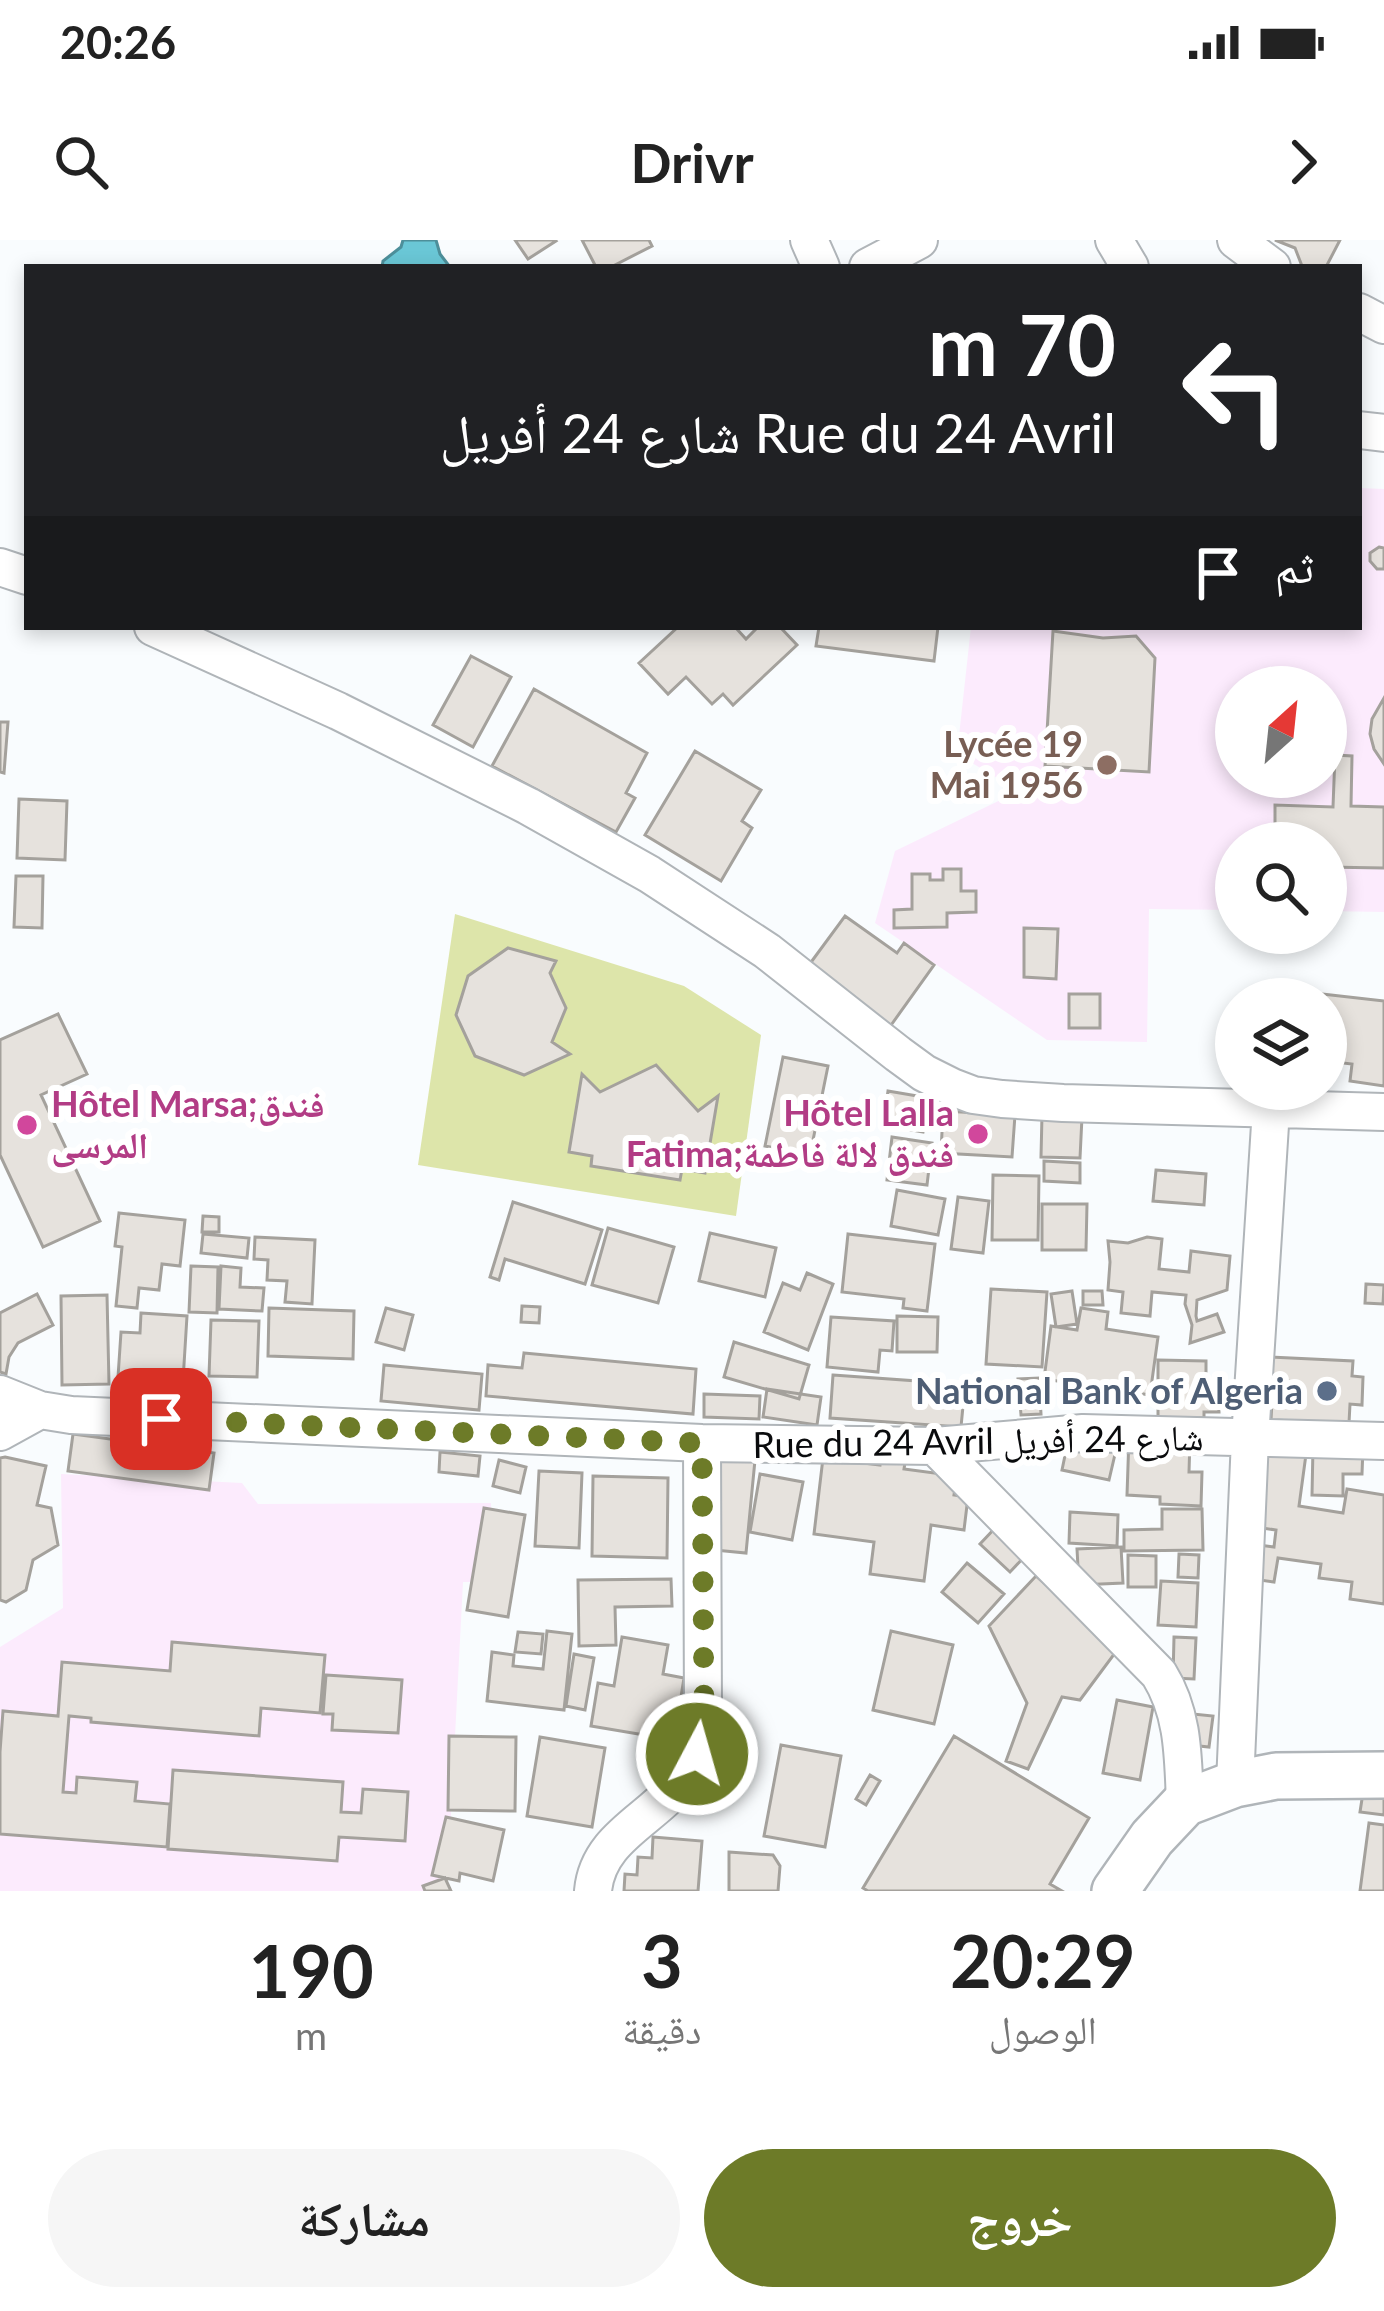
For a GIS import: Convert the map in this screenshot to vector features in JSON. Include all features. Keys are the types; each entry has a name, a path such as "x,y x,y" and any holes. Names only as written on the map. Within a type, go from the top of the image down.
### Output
{"main road":[{"path":"1115,1891 1151,1838 1185,1803 1235,1784 1276,1777 1384,1775"}],"street":[{"path":"872,264 919,240"},
{"path":"1236,240 1268,264"},
{"path":"161,630 338,711 528,806 649,874 767,951 898,1054 952,1087 973,1095 1022,1100 1215,1106"},
{"path":"1235,1784 1271,1110"},
{"path":"1328,1110 1384,1112"},
{"name":"Rue du 24 Avril شارع 24 أفريل","path":"0,1394 40,1410 71,1415 702,1443 935,1445 1083,1433 1384,1442"},
{"path":"0,1432 40,1410"},
{"path":"593,1891 598,1864 680,1783 697,1754 704,1716 702,1443"},
{"path":"935,1445 1160,1674 1181,1726 1185,1803"}],"shaded area":[{"name":"Lycée 19 Mai 1956","path":"1362,488 1384,489 1384,912 1347,911 1347,822 1215,822 1215,910 1149,909 1147,1042 1047,1040 875,923 895,851 1019,791 957,754 971,630 1362,630"},
{"path":"61,1474 242,1483 258,1504 491,1503 494,1582 463,1582 447,1891 0,1891 0,1647 63,1608"}],"green space":[{"path":"455,914 684,986 761,1035 736,1216 418,1165"}],"water":[{"path":"403,240 436,240 448,264 382,264"}],"building":[{"path":"515,240 555,240 556,241 528,259"},
{"path":"582,240 649,240 652,246 617,264 594,264"},
{"path":"1275,240 1340,240 1328,264 1301,264 1295,248"},
{"path":"1384,548 1384,569 1370,561 1370,553"},
{"path":"675,630 738,630 746,639 755,630 783,630 797,645 733,705 723,694 712,704 686,677 668,694 639,663"},
{"path":"819,630 938,630 934,661 816,646"},
{"path":"1053,631 1103,638 1136,636 1155,658 1149,772 1045,766"},
{"path":"471,656 511,677 473,747 433,725"},
{"path":"534,689 647,753 626,793 635,798 616,832 492,766"},
{"path":"1384,698 1384,764 1370,734"},
{"path":"0,722 8,722 4,773 0,772"},
{"path":"695,751 761,790 742,821 752,828 721,881 645,835"},
{"path":"1347,756 1352,756 1351,806 1384,807 1384,868 1347,867 1347,822 1275,822 1275,805 1333,807 1333,798 1347,798"},
{"path":"19,799 67,801 65,860 17,858"},
{"path":"943,869 961,869 961,891 976,891 976,912 947,913 947,927 894,928 894,910 912,909 912,874 943,880"},
{"path":"16,876 43,876 42,928 14,927"},
{"path":"845,916 897,953 904,943 934,965 889,1028 806,969"},
{"path":"1024,928 1058,929 1056,979 1024,977"},
{"path":"508,948 556,961 550,973 566,1008 552,1042 570,1054 524,1075 475,1056 456,1015 468,976"},
{"path":"1069,994 1100,994 1100,1028 1069,1028"},
{"path":"1347,997 1384,1001 1384,1086 1350,1081 1352,1064 1347,1063"},
{"name":"Hôtel Marsa;فندق المرسى","path":"58,1014 87,1074 41,1095 100,1221 43,1247 0,1155 0,1040"},
{"path":"783,1057 828,1066 810,1155 765,1146"},
{"path":"656,1065 698,1111 718,1096 705,1173 682,1169 680,1180 591,1166 592,1156 569,1152 582,1074 600,1092"},
{"path":"888,1091 929,1098 923,1132 883,1125"},
{"name":"Hôtel Lalla Fatima;فندق لالة فاطمة","path":"943,1111 1015,1115 1012,1157 941,1153"},
{"path":"1042,1115 1082,1117 1080,1158 1041,1157"},
{"path":"892,1137 932,1143 927,1185 887,1180"},
{"path":"1044,1161 1080,1163 1080,1183 1044,1181"},
{"path":"1156,1170 1206,1174 1204,1205 1153,1201"},
{"path":"993,1175 1039,1176 1038,1240 992,1240"},
{"path":"897,1190 945,1199 938,1235 891,1226"},
{"path":"958,1197 989,1201 983,1253 951,1249"},
{"path":"513,1202 602,1230 585,1284 505,1259 499,1280 490,1277"},
{"path":"1042,1204 1087,1204 1086,1250 1042,1250"},
{"path":"119,1213 185,1220 180,1266 162,1264 159,1290 139,1288 137,1308 116,1306 122,1247 115,1246"},
{"path":"203,1216 219,1217 219,1232 202,1232"},
{"path":"608,1228 674,1247 658,1303 592,1285"},
{"path":"710,1233 776,1248 765,1297 699,1281"},
{"path":"203,1234 249,1238 247,1258 201,1253"},
{"path":"848,1234 935,1244 927,1311 903,1308 904,1299 842,1292"},
{"path":"255,1237 315,1240 312,1304 285,1302 287,1281 267,1280 268,1260 254,1259"},
{"path":"1147,1237 1162,1239 1159,1269 1189,1272 1191,1251 1230,1256 1227,1290 1197,1300 1197,1321 1217,1314 1224,1332 1190,1343 1186,1295 1152,1292 1150,1316 1121,1313 1123,1292 1108,1290 1108,1241 1128,1243"},
{"path":"191,1266 218,1267 217,1313 189,1312"},
{"path":"221,1266 241,1268 240,1287 264,1288 262,1311 219,1309"},
{"path":"807,1273 833,1284 808,1350 764,1332 783,1283 800,1290"},
{"path":"1366,1284 1384,1285 1383,1304 1365,1303"},
{"path":"991,1289 1047,1292 1042,1367 986,1364"},
{"path":"1072,1291 1077,1324 1056,1327 1051,1294"},
{"path":"1083,1291 1102,1291 1103,1305 1083,1305"},
{"path":"37,1294 53,1325 18,1343 6,1374 0,1372 0,1313"},
{"path":"107,1295 109,1384 62,1385 61,1296"},
{"path":"522,1306 540,1307 539,1323 521,1322"},
{"path":"269,1308 354,1311 353,1359 268,1356"},
{"path":"386,1308 413,1315 404,1350 376,1342"},
{"path":"1081,1308 1108,1312 1106,1329 1158,1337 1150,1395 1044,1379 1051,1326 1077,1330"},
{"path":"141,1313 187,1316 182,1397 117,1392 121,1332 140,1333"},
{"path":"897,1316 938,1317 937,1352 897,1352"},
{"path":"831,1317 894,1321 892,1351 880,1350 878,1372 827,1367"},
{"path":"211,1320 259,1321 257,1377 209,1376"},
{"path":"734,1342 809,1365 799,1399 724,1377"},
{"path":"524,1353 696,1369 693,1414 486,1396 488,1365 522,1368"},
{"name":"National Bank of Algeria","path":"1269,1357 1353,1361 1352,1376 1363,1377 1362,1405 1350,1404 1349,1423 1271,1420 1272,1401 1292,1402 1293,1381 1269,1380"},
{"path":"1158,1360 1206,1361 1206,1394 1218,1394 1219,1412 1204,1412 1204,1418 1158,1418"},
{"path":"384,1365 482,1374 479,1410 381,1401"},
{"path":"833,1375 945,1383 944,1395 964,1396 961,1427 830,1418"},
{"path":"1039,1378 1041,1414 1021,1415 1018,1379"},
{"path":"767,1389 821,1397 817,1425 763,1417"},
{"path":"704,1394 760,1396 759,1419 704,1417"},
{"path":"73,1434 214,1453 209,1490 68,1471"},
{"path":"1129,1437 1190,1439 1189,1472 1202,1472 1201,1506 1160,1504 1160,1497 1127,1495"},
{"path":"1261,1440 1307,1447 1299,1506 1343,1513 1347,1489 1384,1495 1384,1604 1350,1599 1352,1582 1319,1578 1321,1564 1278,1558 1274,1582 1246,1578 1251,1544 1274,1547 1276,1530 1249,1526"},
{"path":"1068,1441 1116,1450 1109,1480 1062,1470"},
{"path":"1313,1447 1363,1448 1362,1474 1343,1474 1343,1496 1312,1495"},
{"path":"440,1452 480,1456 478,1476 439,1472"},
{"path":"881,1454 906,1457 904,1469 957,1476 954,1495 968,1497 964,1530 931,1525 924,1581 870,1574 874,1542 814,1534 823,1458 880,1465"},
{"path":"714,1456 755,1460 746,1553 704,1549"},
{"path":"0,1458 46,1466 37,1505 51,1508 58,1545 33,1560 26,1590 6,1602 0,1600"},
{"path":"499,1460 526,1467 520,1493 493,1486"},
{"path":"539,1471 582,1473 579,1548 535,1546"},
{"path":"760,1474 803,1482 792,1540 750,1532"},
{"path":"593,1476 668,1478 667,1558 592,1556"},
{"path":"484,1508 525,1515 508,1617 467,1610"},
{"path":"1162,1509 1202,1509 1203,1550 1124,1551 1124,1530 1162,1529"},
{"path":"1070,1512 1118,1515 1117,1546 1069,1543"},
{"path":"997,1526 1027,1554 1010,1572 980,1544"},
{"path":"1121,1547 1123,1583 1079,1585 1077,1549"},
{"path":"1179,1554 1199,1555 1198,1578 1178,1577"},
{"path":"1128,1555 1156,1556 1156,1587 1128,1587"},
{"path":"967,1563 1004,1594 978,1623 942,1592"},
{"path":"1036,1576 1118,1649 1080,1700 1062,1697 1028,1769 1006,1761 1027,1703 989,1626"},
{"path":"671,1579 672,1606 615,1607 616,1645 579,1646 578,1580"},
{"path":"1161,1581 1198,1583 1196,1627 1158,1625"},
{"path":"547,1631 572,1634 564,1710 487,1701 492,1652 514,1655 513,1666 543,1669"},
{"path":"891,1631 953,1645 934,1724 873,1710"},
{"path":"518,1632 543,1634 541,1654 515,1652"},
{"path":"622,1637 668,1645 663,1674 684,1678 674,1740 591,1726 598,1683 614,1686"},
{"path":"1174,1637 1196,1638 1194,1679 1173,1678"},
{"path":"172,1642 325,1655 320,1713 261,1708 259,1736 91,1722 91,1718 69,1716 63,1792 76,1793 77,1777 137,1782 135,1801 170,1804 167,1847 0,1834 3,1711 58,1716 62,1662 170,1671"},
{"path":"574,1654 594,1658 585,1710 566,1706"},
{"path":"326,1675 402,1680 398,1733 332,1730 333,1714 323,1714"},
{"path":"1117,1700 1153,1707 1140,1780 1103,1773"},
{"path":"1183,1713 1213,1716 1209,1747 1180,1744"},
{"path":"449,1736 516,1737 515,1811 448,1810"},
{"path":"954,1736 1089,1818 1050,1884 1062,1891 863,1888"},
{"path":"540,1737 605,1748 592,1827 527,1816"},
{"path":"781,1745 841,1756 825,1847 764,1836"},
{"path":"173,1770 343,1782 341,1812 361,1813 363,1789 408,1792 405,1841 339,1837 337,1861 168,1849"},
{"path":"870,1775 880,1781 866,1805 856,1799"},
{"path":"1364,1786 1384,1789 1384,1815 1360,1812"},
{"path":"446,1817 504,1830 493,1881 460,1873 459,1881 432,1875"},
{"path":"1369,1823 1384,1825 1384,1891 1360,1891"},
{"path":"653,1837 702,1841 698,1891 624,1891 625,1874 637,1875 638,1857 652,1858"},
{"path":"729,1852 773,1855 780,1866 778,1891 729,1891"},
{"path":"445,1878 451,1891 425,1891 423,1886"}],"place":[{"name":"Lycée 19 Mai 1956","path":"1107,765"},
{"name":"Hôtel Marsa;فندق المرسى","path":"27,1125"},
{"name":"Hôtel Lalla Fatima;فندق لالة فاطمة","path":"978,1134"},
{"name":"National Bank of Algeria","path":"1327,1391"}],"route":[{"path":"161,1419 702,1443 704,1716 697,1754"}]}
